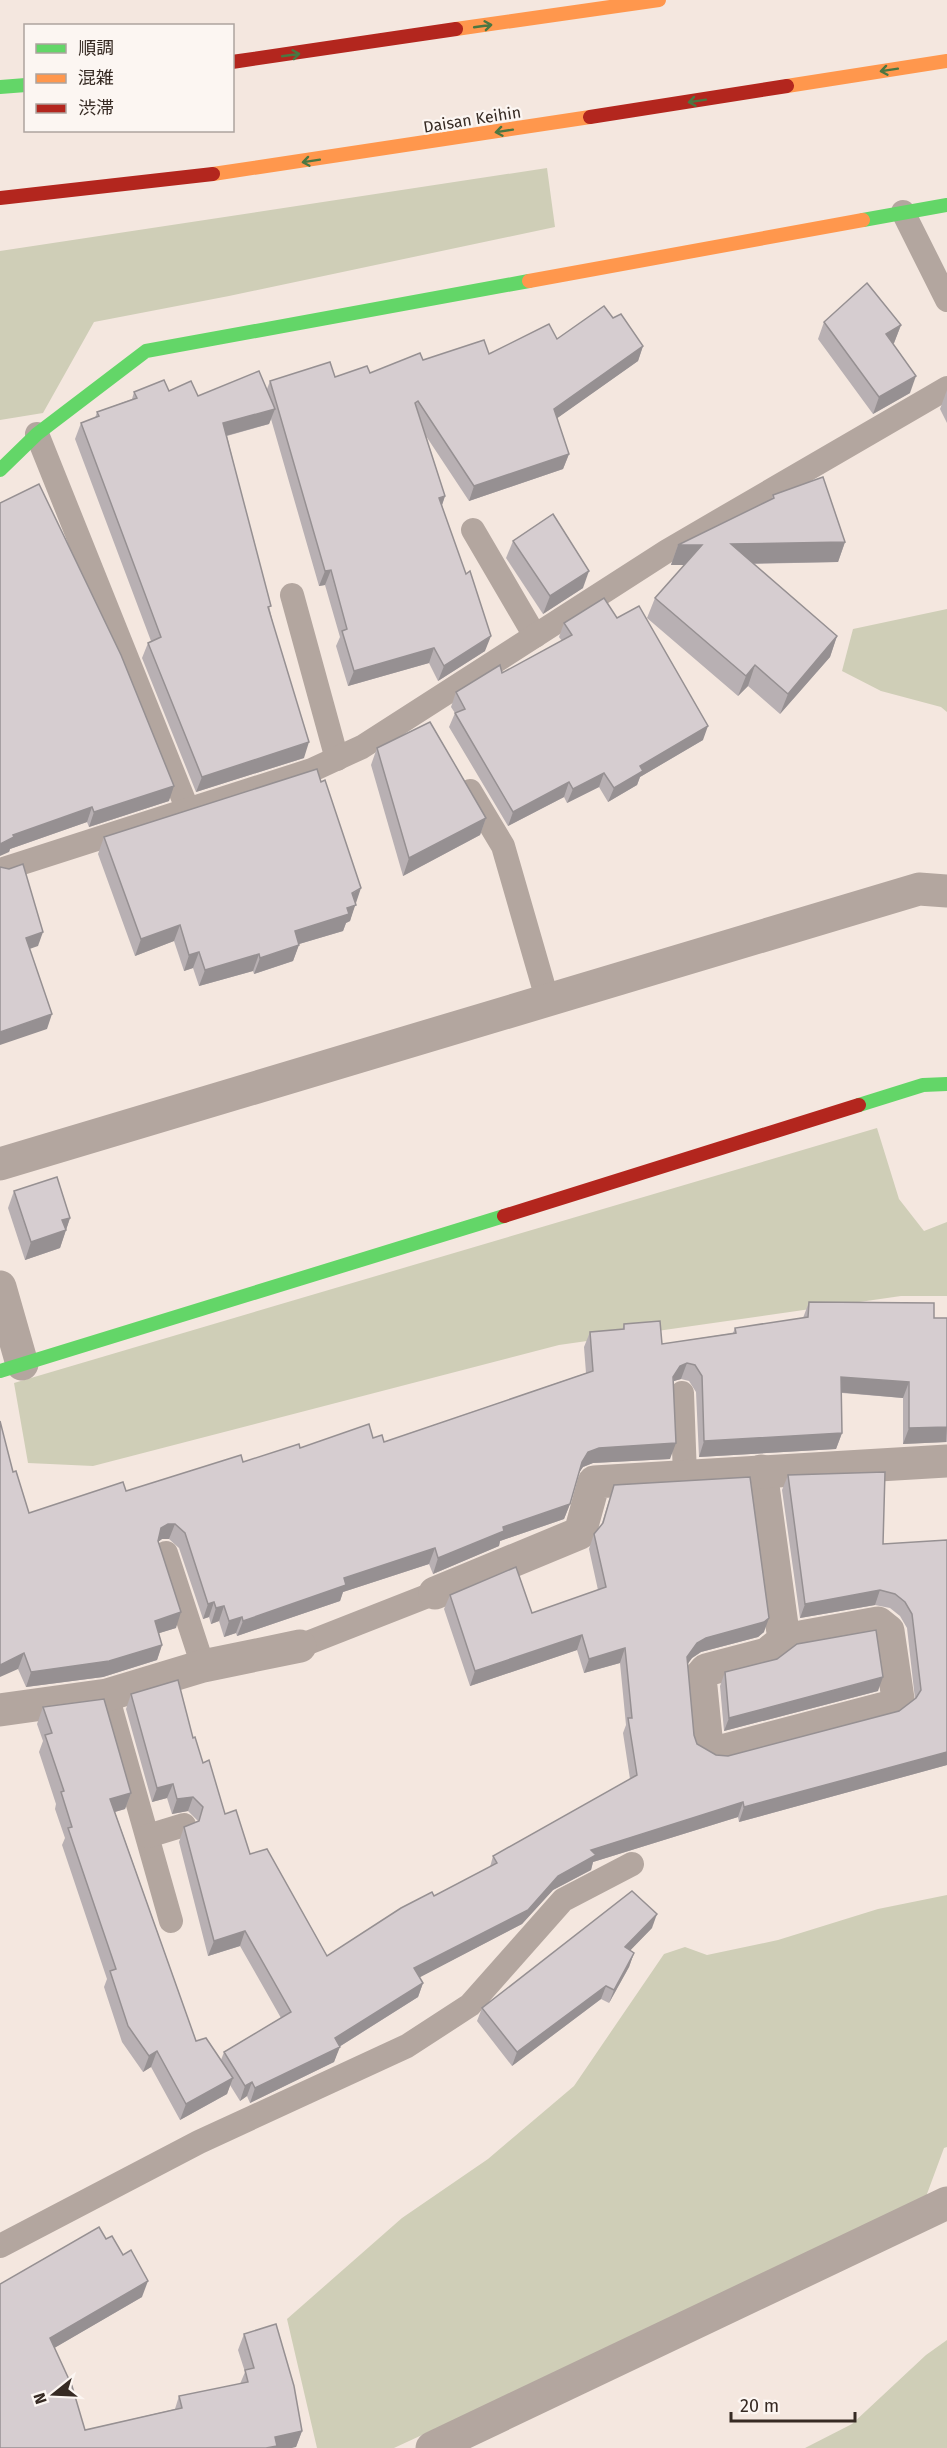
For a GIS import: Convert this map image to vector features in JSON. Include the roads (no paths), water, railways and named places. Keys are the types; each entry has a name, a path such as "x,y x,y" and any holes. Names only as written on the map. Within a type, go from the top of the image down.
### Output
{"main road":[{"path":"234,62 659,0"},
{"name":"Daisan Keihin","path":"0,198 252,170 947,61"},
{"path":"0,87 24,84"},
{"path":"0,470 37,434 146,351 947,204"},
{"path":"11,1367 711,1153 923,1085 947,1084"}],"street":[{"path":"0,1164 548,1002 919,889 947,891"},
{"path":"0,1287 11,1367"},
{"path":"435,1593 580,1533 594,1482 947,1461"},
{"path":"761,1471 784,1640"},
{"path":"878,1623 888,1631 898,1699 889,1707 718,1752 707,1747 700,1677 706,1670 767,1654 784,1640 878,1623"},
{"path":"0,1710 107,1695 203,1666 300,1646"},
{"path":"432,2448 947,2203"}],"lane":[{"path":"903,212 947,300"},
{"path":"0,870 187,808 312,770 427,719 535,636 667,551 947,388"},
{"path":"37,434 187,808"},
{"path":"473,530 535,636"},
{"path":"292,595 337,759"},
{"path":"456,768 503,846 548,1002"},
{"path":"682,1394 685,1476"},
{"path":"166,1553 203,1666"},
{"path":"300,1646 435,1593"},
{"path":"107,1695 171,1921"},
{"path":"148,1836 184,1826"},
{"path":"0,2246 199,2142 407,2046 470,2005 563,1900 632,1864"}]}
